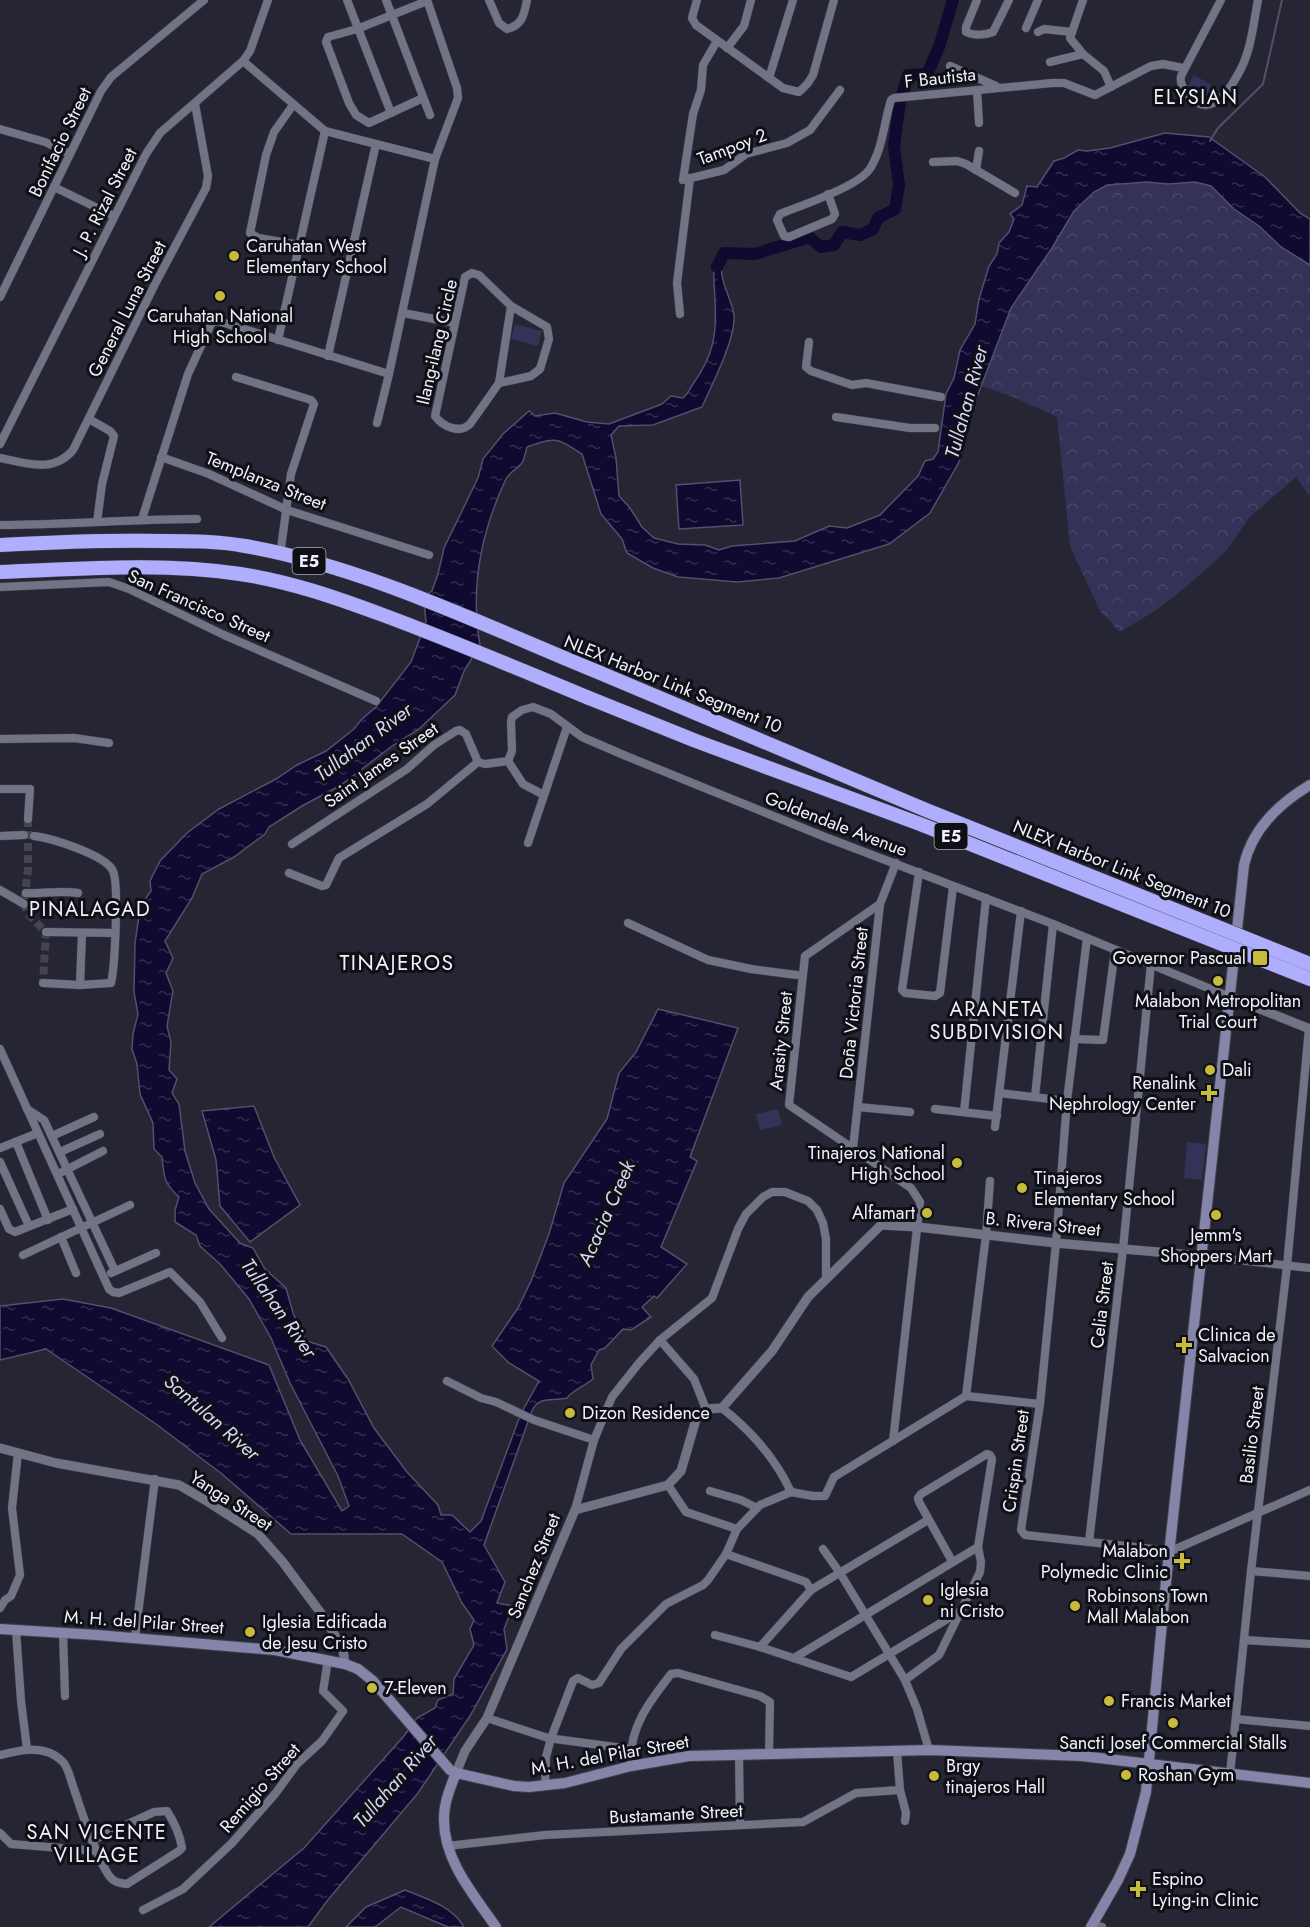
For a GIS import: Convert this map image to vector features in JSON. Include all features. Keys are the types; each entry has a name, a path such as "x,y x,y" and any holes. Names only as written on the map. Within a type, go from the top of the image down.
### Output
{"highway":[{"name":"NLEX Harbor Link Segment 10","path":"0,546 101,540 196,541 243,545 336,568 423,600 926,810 1310,964"},
{"name":"NLEX Harbor Link Segment 10","path":"0,572 143,567 195,568 241,574 327,595 413,627 696,741 920,824 1310,979"}],"main road":[{"path":"1095,1926 1130,1854 1144,1803 1243,874 1249,848 1255,836 1286,802 1310,785"},
{"name":"M. H. del Pilar Street","path":"0,1629 251,1647 345,1664 358,1669 373,1681 441,1762 456,1773 514,1786 545,1786 565,1783 631,1766 689,1756 929,1750 1082,1756 1310,1783"},
{"path":"456,1773 445,1807 447,1846 462,1878 496,1927"}],"street":[{"name":"Bonifacio Street","path":"0,297 101,91 111,77 204,0"},
{"name":"J. P. Rizal Street","path":"0,444 146,154 160,133 243,61 250,51 268,0"},
{"path":"347,0 391,113"},
{"path":"386,0 430,115"},
{"path":"489,0 502,27 507,29 520,23 524,16 526,0"},
{"path":"697,0 692,18 696,26 769,78 790,91 799,92 813,75 834,0"},
{"path":"727,48 744,26 751,0"},
{"path":"769,78 793,0"},
{"path":"977,0 966,27 966,32 970,34 993,32 1009,0"},
{"path":"1026,28 1038,0"},
{"path":"1083,0 1070,38 1071,42 1104,71 1111,87 1150,66 1162,64 1183,68"},
{"path":"1221,0 1183,68 1180,81 1194,103 1207,106 1232,84 1243,65 1258,0"},
{"path":"377,423 435,159 456,108 458,93 427,1 357,29 328,37 326,42 349,103 356,115 369,123 423,98"},
{"path":"1038,32 1044,29 1072,32"},
{"name":"Tampoy 2","path":"717,41 703,64 701,90 693,114 683,180 724,170 746,154 788,143 810,130 840,90"},
{"path":"1050,62 1083,54"},
{"path":"243,61 325,131 435,159"},
{"path":"950,66 997,87"},
{"name":"F Bautista","path":"828,194 835,214 832,219 786,237 777,220 778,216 828,194 860,180 868,173 876,158 891,100 997,87 1065,83 1095,95 1111,87"},
{"path":"977,90 979,123"},
{"name":"General Luna Street","path":"0,458 40,466 54,464 64,459 73,450 154,286 206,188 208,176 195,104"},
{"path":"293,105 274,132 266,155 250,232 258,238 300,244"},
{"path":"0,129 45,141 70,154"},
{"path":"278,340 325,131"},
{"path":"328,356 376,144"},
{"path":"976,170 980,151"},
{"path":"933,162 957,161 1015,193"},
{"path":"680,314 677,284 690,178"},
{"path":"54,187 114,216"},
{"name":"Ilang-ilang Circle","path":"499,383 531,376 540,369 549,339 547,327 511,306 479,275 472,273 465,277 435,413 438,420 457,430 466,429 499,383 511,306"},
{"path":"403,313 455,323"},
{"path":"142,519 188,374 212,322 218,321 389,374"},
{"path":"809,342 806,367 811,371 852,385 866,383 941,397"},
{"path":"236,377 311,400 314,404 291,474 281,549"},
{"path":"836,417 910,428 934,428"},
{"path":"89,419 110,431 114,436 102,484 97,522"},
{"name":"Templanza Street","path":"161,457 209,474 287,510 429,555"},
{"path":"0,525 197,519"},
{"name":"San Francisco Street","path":"0,587 109,582 129,589 224,635 376,700"},
{"path":"508,761 512,751 510,722 512,717 522,710 533,707 551,714 567,727 528,843"},
{"name":"Goldendale Avenue","path":"567,727 582,737 691,783 953,887 1021,911 1230,998"},
{"name":"Saint James Street","path":"292,844 407,769 434,745 460,730 466,734 478,762"},
{"path":"0,739 74,738 109,743"},
{"path":"289,873 322,886 326,885 339,858 427,804 478,762 485,764 508,761"},
{"path":"508,761 523,784 544,795"},
{"path":"0,789 30,789 28,819"},
{"path":"0,836 24,835"},
{"path":"34,836 65,843 108,864 115,880 115,933 111,983 80,986 44,983"},
{"name":"Doña Victoria Street","path":"853,1148 880,904 896,863"},
{"path":"919,872 903,992 938,996 953,887"},
{"path":"0,890 24,904"},
{"path":"26,893 51,891 78,893"},
{"path":"964,1112 986,898"},
{"name":"Arasity Street","path":"880,904 805,956 789,1105 915,1193 920,1202 893,1441"},
{"path":"995,1127 1021,911"},
{"path":"628,922 708,960 797,975"},
{"path":"1035,1097 1053,924"},
{"path":"46,932 115,933"},
{"path":"80,986 82,933"},
{"name":"Crispin Street","path":"1087,938 1067,1101 1040,1404 1021,1530 1025,1535 1171,1551"},
{"path":"1074,1039 1103,1040 1115,950"},
{"name":"Celia Street","path":"1089,1542 1123,1249 1151,964"},
{"path":"1230,998 1310,1028"},
{"name":"Basilio Street","path":"1230,1774 1287,1266 1310,1028"},
{"path":"0,1049 111,1291 119,1293 170,1272 200,1302 222,1338"},
{"path":"999,1093 1067,1101"},
{"path":"858,1107 910,1112"},
{"path":"26,1108 44,1120 115,1271"},
{"path":"935,1109 997,1116"},
{"path":"52,1136 94,1117"},
{"path":"0,1148 38,1133"},
{"path":"60,1152 100,1134"},
{"path":"16,1142 48,1220"},
{"path":"58,1174 103,1151"},
{"path":"0,1161 29,1226"},
{"path":"966,1396 986,1235 990,1181"},
{"path":"575,1510 594,1440 612,1397 660,1340 712,1298 734,1237 742,1220 756,1203 772,1192 792,1194 808,1201 818,1210 826,1239 826,1279 802,1305 772,1351 722,1408"},
{"path":"23,1255 130,1205"},
{"path":"0,1209 11,1231 48,1220 73,1209"},
{"name":"B. Rivera Street","path":"826,1279 881,1225 1203,1256"},
{"path":"61,1238 76,1273"},
{"path":"105,1276 156,1253"},
{"path":"1203,1256 1310,1268"},
{"path":"660,1340 694,1379 706,1409"},
{"path":"447,1381 534,1420 594,1440"},
{"path":"545,1786 546,1757 551,1738 573,1681 578,1678 592,1685 599,1683 621,1649 666,1604 703,1585 726,1554 737,1529 757,1508 791,1492 825,1496 834,1477 966,1396 1040,1404"},
{"path":"737,1529 686,1512 668,1485 681,1471 694,1422 697,1416 706,1409 722,1408 738,1421 758,1442 785,1479 791,1492"},
{"name":"Yanga Street","path":"0,1448 56,1463 179,1485 205,1500 258,1534 286,1566 326,1620 343,1650 345,1664"},
{"path":"0,1608 11,1596 20,1575 12,1508 18,1453"},
{"path":"905,1680 939,1655 980,1572 978,1546 992,1460 990,1455 971,1463 918,1498 952,1561"},
{"path":"135,1638 155,1479"},
{"name":"Sanchez Street","path":"456,1773 465,1751 487,1718 575,1510 668,1485"},
{"path":"1171,1551 1310,1490"},
{"path":"710,1491 741,1500 757,1508"},
{"path":"760,1647 811,1590 928,1520"},
{"path":"794,1658 978,1546"},
{"path":"823,1549 905,1680 918,1709 929,1750"},
{"path":"726,1554 806,1582 811,1590"},
{"path":"1251,1571 1310,1576"},
{"path":"715,1635 760,1647 850,1677 961,1611"},
{"path":"16,1630 27,1749"},
{"path":"63,1633 65,1696"},
{"path":"1244,1640 1310,1644"},
{"name":"Remigio Street","path":"143,1910 183,1889 221,1854 275,1794 297,1764 328,1733 343,1711 323,1691 328,1660"},
{"path":"631,1766 630,1749 638,1722 671,1674 678,1673 760,1696 770,1702 769,1753"},
{"path":"487,1718 551,1738 630,1749"},
{"path":"1236,1719 1310,1726"},
{"path":"0,1755 27,1749 37,1750 64,1762 97,1851 111,1878 118,1883 127,1884 182,1848 180,1837 167,1811 154,1812 93,1840"},
{"path":"897,1751 900,1790 906,1813 905,1821"},
{"path":"739,1754 740,1825"},
{"name":"Bustamante Street","path":"447,1846 544,1835 803,1822 856,1793 900,1790"},
{"path":"0,1833 11,1844 97,1851"}],"green space":[{"path":"1194,75 1218,89 1210,104 1186,90"},
{"path":"1147,182 1168,184 1195,182 1211,186 1234,209 1259,226 1281,247 1310,265 1310,497 1296,477 1250,517 1225,552 1186,587 1155,611 1120,632 1100,611 1070,546 1057,417 1013,397 981,386 1011,308 1074,211 1094,192 1107,185"},
{"path":"515,324 542,331 538,346 511,339"},
{"path":"778,1109 782,1125 760,1130 756,1114"},
{"path":"1187,1142 1206,1144 1202,1180 1184,1178"}],"water":[{"path":"1165,133 1209,137 1265,177 1300,213 1310,219 1310,265 1281,247 1259,226 1234,209 1211,186 1195,182 1168,184 1147,182 1107,185 1094,192 1074,211 1011,308 967,423 959,462 930,513 889,544 779,578 737,582 678,577 653,568 627,553 622,539 601,514 582,454 556,440 544,441 527,447 522,462 506,478 484,541 476,603 480,645 464,671 455,695 419,729 392,746 341,785 269,827 265,834 234,857 202,874 192,898 165,941 173,958 166,973 173,991 167,1026 171,1042 169,1070 177,1079 172,1093 179,1104 185,1151 195,1183 209,1209 240,1243 253,1248 265,1269 286,1288 293,1313 306,1341 326,1347 348,1379 374,1428 407,1472 438,1505 441,1515 452,1515 470,1532 481,1521 520,1416 529,1419 484,1545 505,1582 497,1603 513,1606 504,1629 507,1649 470,1716 418,1793 327,1901 308,1927 209,1927 304,1848 404,1736 417,1718 435,1708 438,1700 453,1694 454,1679 474,1645 470,1629 474,1620 462,1603 442,1562 402,1534 291,1534 222,1474 156,1424 46,1349 0,1360 0,1306 63,1299 111,1308 269,1365 300,1440 342,1511 349,1506 338,1476 290,1383 271,1338 249,1299 220,1264 200,1246 196,1235 175,1222 175,1210 179,1197 170,1188 164,1175 162,1157 154,1149 153,1123 140,1094 137,1064 132,1049 138,1014 134,992 135,943 139,916 143,902 151,891 150,881 160,861 187,833 219,809 326,751 354,729 376,707 411,662 426,622 424,601 432,591 444,548 478,478 483,459 503,434 529,411 535,416 555,413 587,422 609,424 662,404 671,396 683,398 686,395 700,374 712,345 715,325 714,270 720,252 725,257 721,270 722,278 734,315 734,325 722,361 702,407 653,425 619,426 611,435 616,458 619,496 642,527 654,538 678,544 705,545 719,550 732,546 795,541 829,526 847,528 880,515 918,476 925,461 933,459 938,452 946,394 954,378 960,350 975,324 979,299 989,266 997,254 999,243 1009,232 1014,219 1010,214 1022,205 1027,186 1037,187 1054,161 1078,150 1110,148"},
{"path":"740,480 743,525 679,529 676,485"},
{"name":"Acacia Creek","path":"658,1009 738,1028 690,1157 697,1161 661,1247 687,1264 657,1298 654,1296 642,1307 651,1317 631,1330 623,1329 605,1348 599,1350 591,1365 593,1379 567,1398 545,1400 536,1404 530,1416 522,1412 539,1381 509,1363 492,1346 518,1308 531,1281 549,1234 564,1183 607,1119 619,1073 636,1052"},
{"path":"254,1106 274,1157 300,1205 250,1242 220,1206 216,1160 202,1111"},
{"path":"405,1890 446,1908 464,1927 448,1927 401,1907 375,1927 346,1927 366,1907"}],"waterway":[{"path":"903,92 908,75 927,74 939,47 953,0"},
{"path":"1210,141 1218,128 1263,84 1282,0"},
{"path":"717,267 724,253 755,254 809,237 821,247 834,245 842,232 860,235 873,229 878,218 895,209 899,185 894,146 900,102"}],"tunnel":[{"path":"28,819 28,869 24,904 28,914 46,932 43,983"}],"railway":[{"path":"1260,958 1310,978"}],"place":[{"name":"Caruhatan West Elementary School","path":"234,256"},
{"name":"Caruhatan National High School","path":"220,296"},
{"name":"Governor Pascual","path":"1260,958"},
{"name":"Malabon Metropolitan Trial Court","path":"1218,981"},
{"name":"Dali","path":"1210,1070"},
{"name":"Renalink Nephrology Center","path":"1209,1093"},
{"name":"Tinajeros National High School","path":"957,1163"},
{"name":"Tinajeros Elementary School","path":"1022,1188"},
{"name":"Alfamart","path":"927,1213"},
{"name":"Jemm's Shoppers Mart","path":"1216,1215"},
{"name":"Clinica de Salvacion","path":"1184,1345"},
{"name":"Dizon Residence","path":"570,1413"},
{"name":"Malabon Polymedic Clinic","path":"1182,1561"},
{"name":"Iglesia ni Cristo","path":"928,1600"},
{"name":"Robinsons Town Mall Malabon","path":"1075,1606"},
{"name":"Iglesia Edificada de Jesu Cristo","path":"250,1632"},
{"name":"7-Eleven","path":"372,1688"},
{"name":"Francis Market","path":"1109,1701"},
{"name":"Sancti Josef Commercial Stalls","path":"1173,1723"},
{"name":"Roshan Gym","path":"1126,1775"},
{"name":"Brgy tinajeros Hall","path":"934,1776"},
{"name":"Espino Lying-in Clinic","path":"1138,1889"}],"district":[{"name":"ELYSIAN","path":"1196,97"},
{"name":"PINALAGAD","path":"90,909"},
{"name":"TINAJEROS","path":"397,963"},
{"name":"ARANETA SUBDIVISION","path":"997,1020"},
{"name":"SAN VICENTE VILLAGE","path":"97,1844"}],"water label":[{"name":"Tullahan River","path":"966,402"},
{"name":"Tullahan River","path":"363,742"},
{"name":"Tullahan River","path":"279,1308"},
{"name":"Santulan River","path":"212,1417"},
{"name":"Tullahan River","path":"395,1781"}]}
